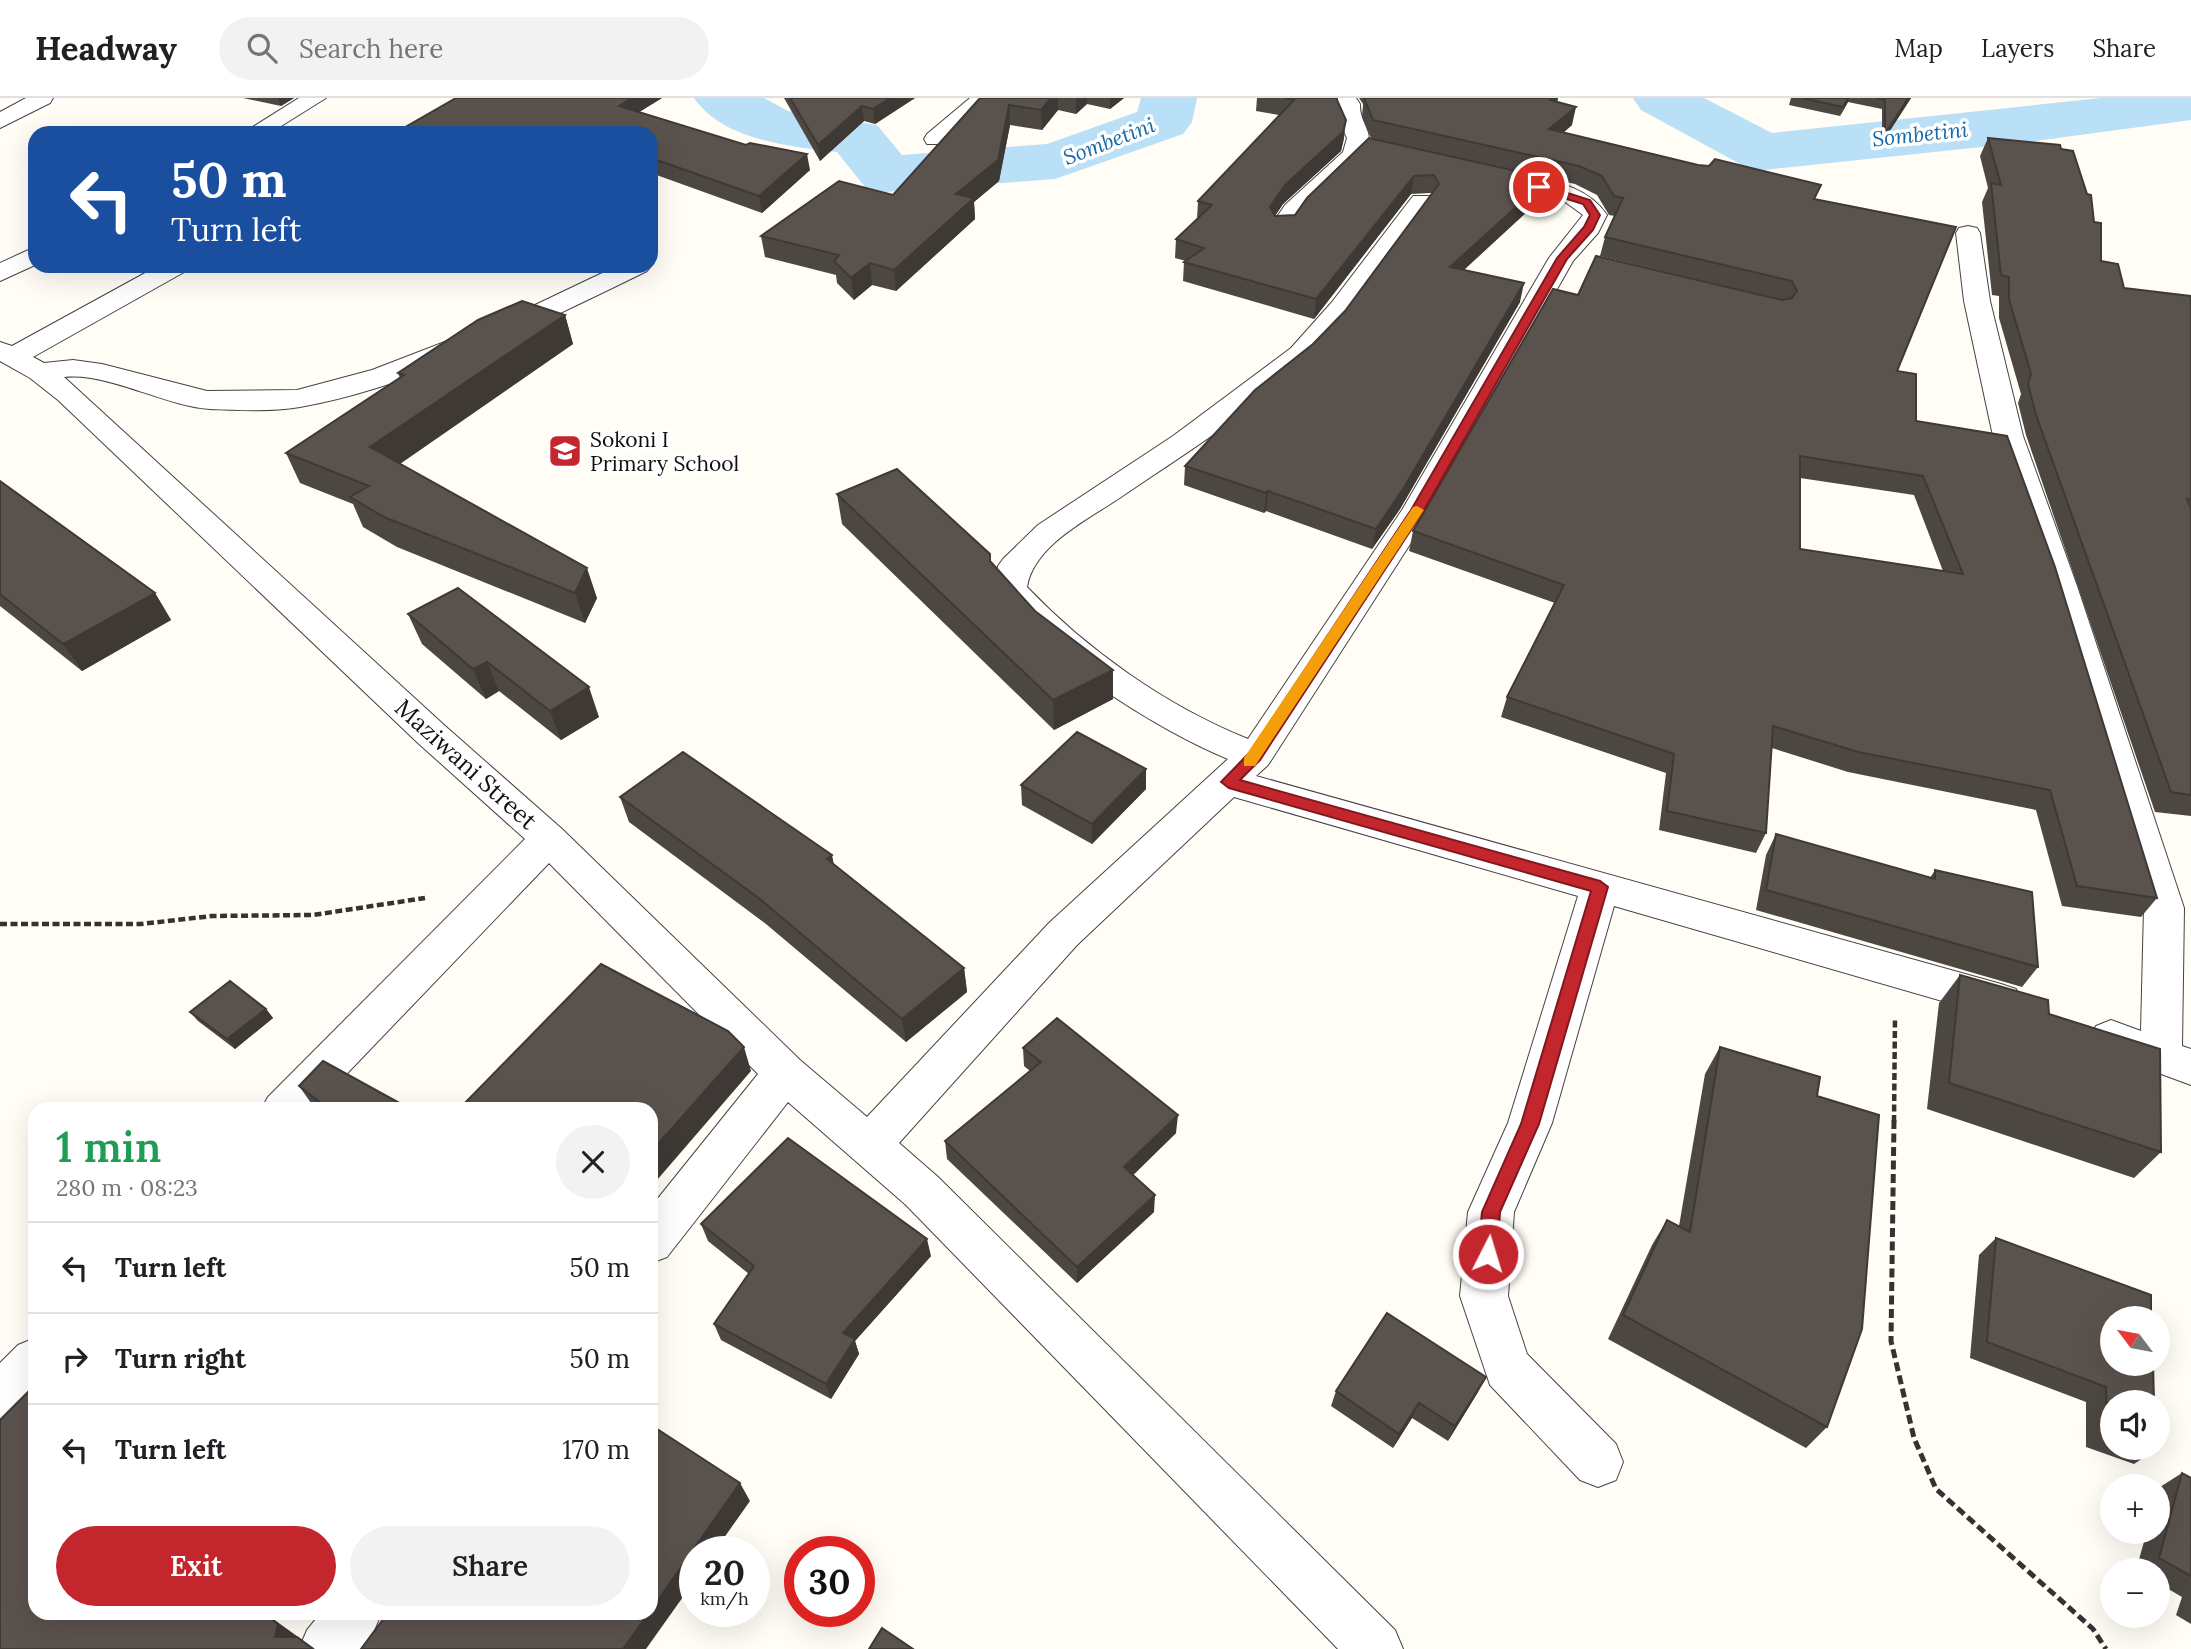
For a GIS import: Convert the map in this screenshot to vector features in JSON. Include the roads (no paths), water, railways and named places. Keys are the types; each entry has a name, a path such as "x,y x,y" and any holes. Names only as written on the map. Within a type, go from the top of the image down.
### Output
{"street":[{"path":"0,121 42,98"},
{"path":"266,126 315,98"},
{"path":"935,139 983,98"},
{"path":"1282,227 1294,210 1354,154 1370,148 1348,117 1349,104 1343,98"},
{"path":"869,1145 1063,934 1242,769 1418,510 1575,261 1595,215 1587,202 1565,192 1487,174"},
{"path":"1422,201 1341,307 1301,354 1183,442 1049,532 1014,566 1010,589 1044,625 1087,658 1186,723 1228,747 1242,769 1600,887 2037,1011"},
{"path":"1968,233 1978,301 2008,436 2178,905 2176,1061 2075,1025"},
{"path":"0,273 28,259"},
{"path":"17,360 165,273"},
{"path":"17,360 102,372 145,386 207,400 298,399 382,376 521,322 624,273"},
{"name":"Maziwani Street","path":"17,360 68,394 431,734 548,839 785,1073 922,1191 1376,1649"},
{"path":"291,1102 548,839"},
{"path":"1598,1462 1507,1368 1484,1296 1491,1212 1530,1124 1600,887"},
{"path":"658,1233 785,1073"},
{"path":"0,1398 28,1369"},
{"path":"326,1649 349,1620"}],"waterway":[{"name":"Sombetini","path":"722,98 773,126 856,137 886,174 1055,161 1163,122 1169,98"},
{"name":"Sombetini","path":"1661,98 1763,152 2029,125 2191,103"}],"place":[{"name":"Sokoni I Primary School","path":"565,451"}]}
